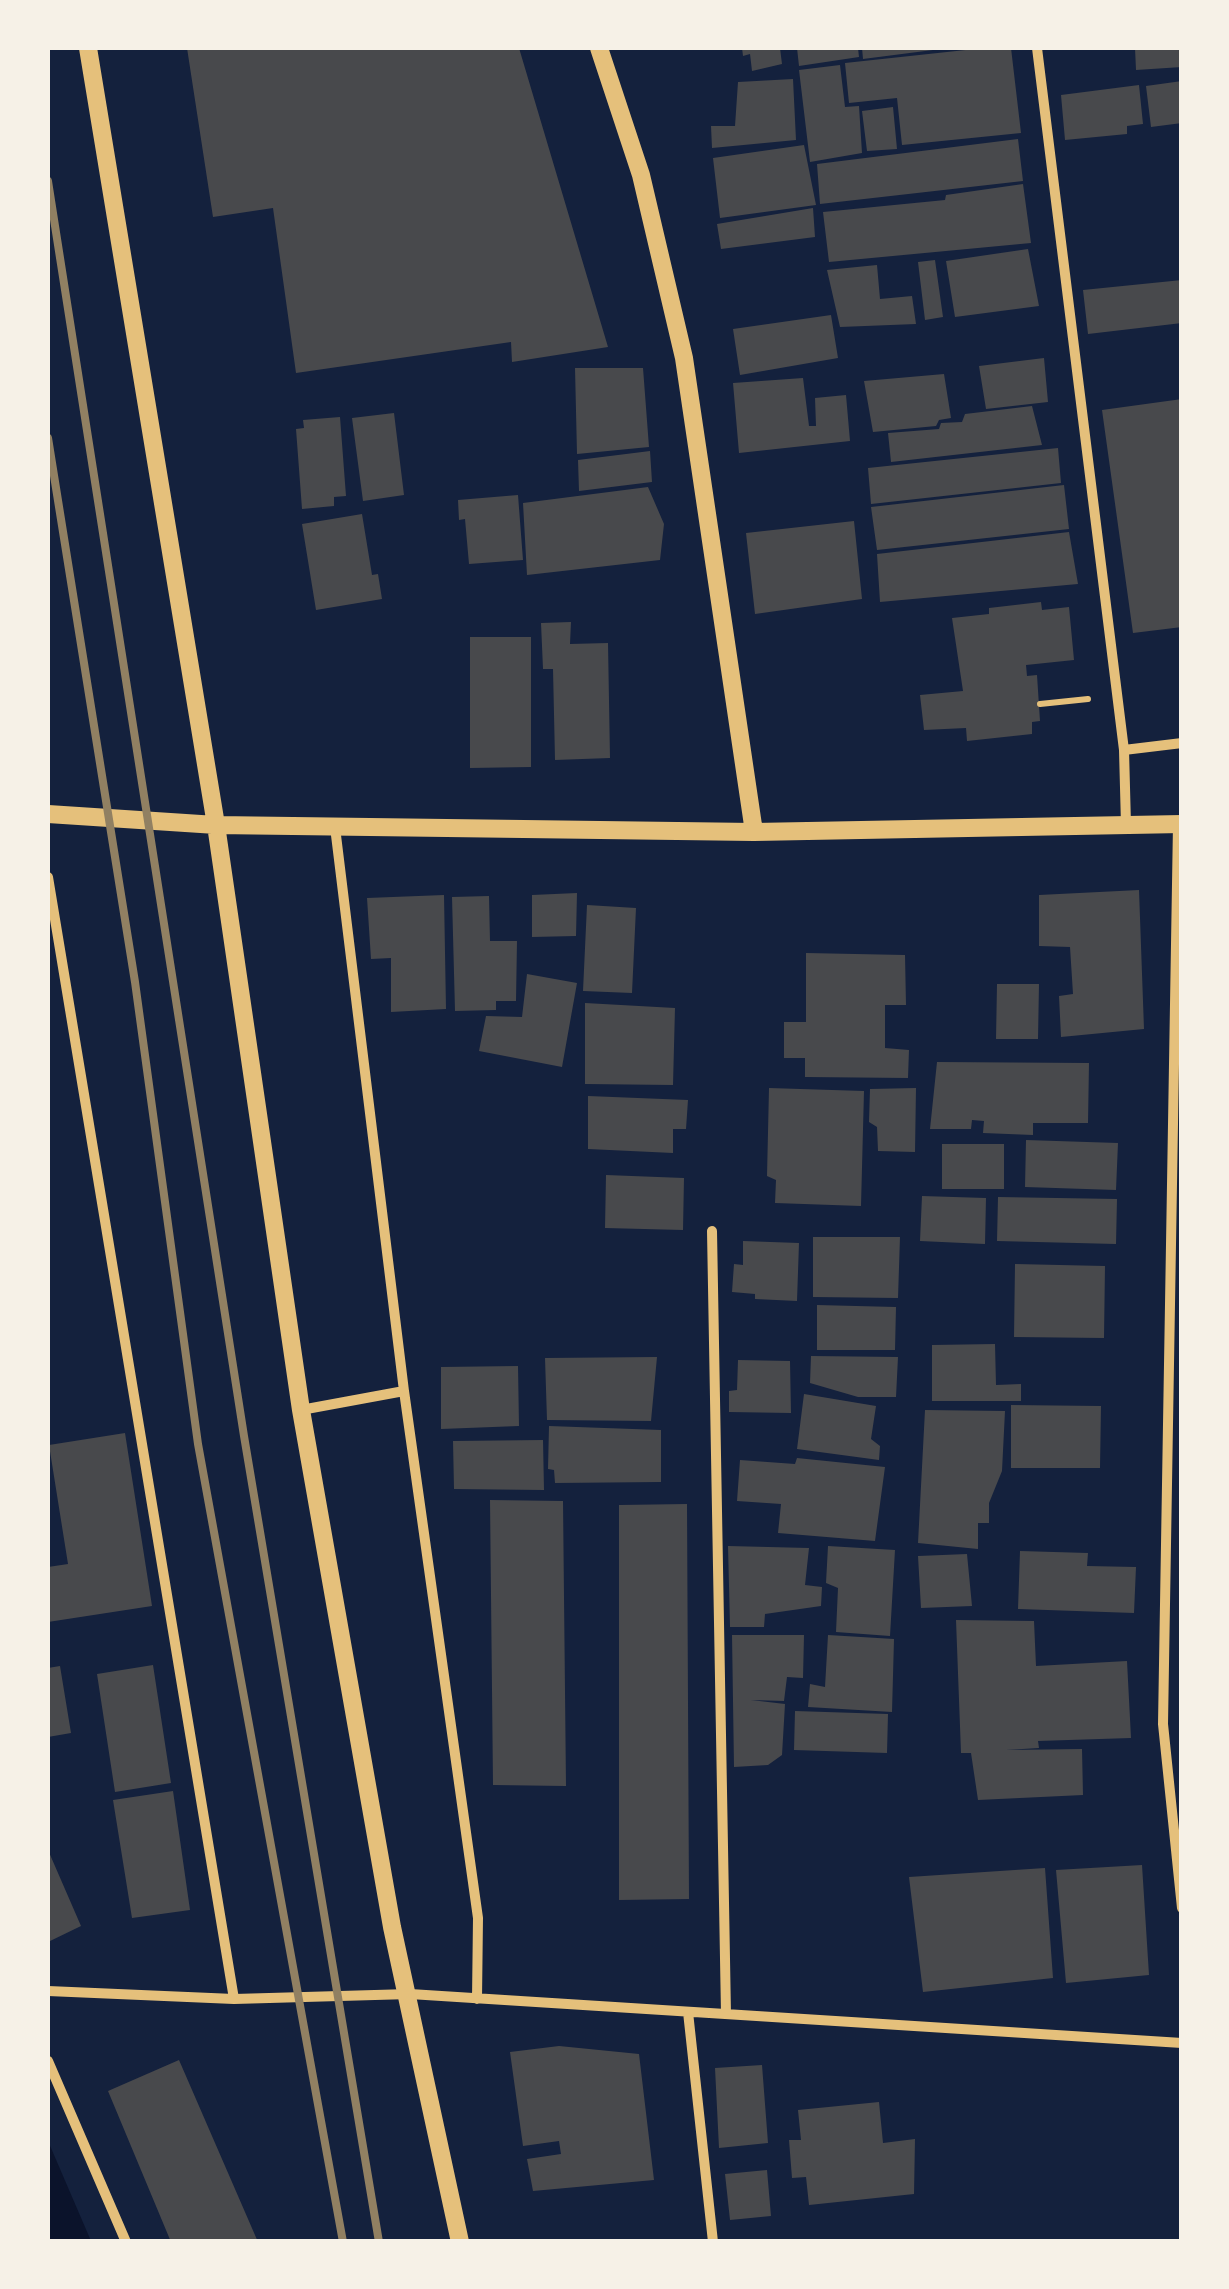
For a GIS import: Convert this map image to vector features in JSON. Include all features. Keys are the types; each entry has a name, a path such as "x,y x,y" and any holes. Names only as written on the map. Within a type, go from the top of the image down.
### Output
{"street":[{"path":"88,48 216,826 301,1410 392,1926 410,1994 460,2242"},
{"path":"599,48 641,175 684,358 754,832"},
{"path":"1037,48 1124,750 1126,825"},
{"path":"1124,750 1182,743"},
{"path":"48,814 216,826 754,832 1180,824 1164,1724 1182,1908"},
{"path":"335,827 404,1391 478,1918 477,1999"},
{"path":"48,878 234,1999"},
{"path":"712,1231 726,2014"},
{"path":"301,1410 404,1391"},
{"path":"48,1992 234,1999 410,1994 1182,2042"},
{"path":"688,2012 714,2242"},
{"path":"48,2061 126,2242"}],"path":[{"path":"1040,704 1116,696"}],"water":[{"path":"48,2141 91,2241 48,2241"}],"building":[{"path":"187,48 519,48 608,347 512,362 511,342 296,373 273,208 213,217"},
{"path":"742,48 780,48 782,64 752,71 750,54 743,56"},
{"path":"797,48 858,48 859,57 799,66"},
{"path":"862,48 933,48 933,50 863,59"},
{"path":"1011,48 1021,133 902,145 897,98 849,103 845,63"},
{"path":"1135,48 1182,48 1182,67 1136,70"},
{"path":"840,65 845,107 859,106 862,153 810,162 799,70"},
{"path":"793,79 796,140 712,148 711,126 735,126 738,82"},
{"path":"1182,81 1182,123 1151,127 1146,86"},
{"path":"1139,85 1143,124 1127,126 1127,134 1065,140 1061,95"},
{"path":"893,107 897,149 867,151 862,111"},
{"path":"1018,139 1023,181 820,204 817,164"},
{"path":"804,145 816,205 720,218 713,158"},
{"path":"1023,184 1031,243 829,262 823,212 945,200 946,195"},
{"path":"813,208 815,237 721,249 717,224"},
{"path":"1028,249 1039,306 955,317 946,261"},
{"path":"935,260 943,317 925,320 918,262"},
{"path":"877,265 880,299 912,296 916,324 840,327 827,270"},
{"path":"1182,280 1182,323 1088,334 1083,290"},
{"path":"831,315 838,358 740,375 733,329"},
{"path":"1044,358 1048,402 986,409 979,366"},
{"path":"575,368 643,368 649,447 577,454"},
{"path":"944,374 951,418 939,420 936,426 873,432 864,381"},
{"path":"803,378 809,426 816,426 815,398 846,395 850,441 739,453 733,383"},
{"path":"1182,399 1182,627 1133,633 1102,410"},
{"path":"1032,406 1042,445 891,462 888,433 939,429 941,423 962,422 965,414"},
{"path":"394,413 404,495 363,501 352,418"},
{"path":"340,417 346,496 334,497 334,506 302,509 296,429 304,428 303,420"},
{"path":"1058,448 1061,483 871,504 868,468"},
{"path":"650,451 652,482 579,491 578,460"},
{"path":"1064,485 1069,529 877,550 871,507"},
{"path":"648,487 664,524 660,560 527,575 523,503"},
{"path":"518,495 523,560 469,564 465,519 459,520 458,500"},
{"path":"362,514 372,575 378,574 382,599 316,610 302,524"},
{"path":"854,521 862,599 755,614 746,533"},
{"path":"1069,532 1078,584 880,602 877,554"},
{"path":"1041,602 1042,610 1069,607 1074,660 1026,665 1027,676 1037,675 1040,721 1032,722 1032,734 967,741 966,728 924,730 920,695 963,691 952,618 989,614 989,608"},
{"path":"571,622 570,644 608,643 610,758 555,760 553,669 543,669 541,623"},
{"path":"470,637 531,637 531,767 470,768"},
{"path":"1139,890 1144,1029 1061,1037 1059,996 1073,994 1070,947 1039,946 1039,895"},
{"path":"577,893 576,936 532,937 532,895"},
{"path":"444,895 446,1009 391,1012 391,958 371,959 367,898"},
{"path":"489,896 490,941 517,941 516,1001 496,1001 496,1010 455,1011 452,897"},
{"path":"587,905 636,908 632,993 583,991"},
{"path":"806,953 905,955 906,1005 885,1005 885,1048 909,1050 908,1078 805,1077 805,1058 784,1058 784,1022 806,1022"},
{"path":"527,974 577,983 562,1067 479,1051 486,1016 522,1017"},
{"path":"997,984 1039,984 1038,1039 996,1039"},
{"path":"585,1003 675,1008 673,1085 585,1084"},
{"path":"937,1062 1089,1063 1088,1123 1033,1123 1033,1135 983,1133 984,1121 972,1120 971,1129 930,1129"},
{"path":"769,1088 864,1091 861,1206 775,1203 776,1180 767,1176"},
{"path":"916,1088 915,1152 878,1151 877,1127 869,1122 870,1089"},
{"path":"588,1096 688,1100 686,1129 673,1129 673,1153 588,1149"},
{"path":"1026,1140 1118,1143 1116,1190 1025,1187"},
{"path":"942,1144 1004,1144 1004,1189 942,1189"},
{"path":"606,1175 684,1178 683,1230 605,1228"},
{"path":"922,1196 986,1198 985,1244 920,1241"},
{"path":"998,1197 1117,1199 1116,1244 997,1241"},
{"path":"813,1237 900,1237 898,1298 813,1297"},
{"path":"743,1241 799,1243 797,1301 755,1299 755,1294 732,1292 734,1264 743,1265"},
{"path":"1015,1264 1105,1266 1104,1338 1014,1337"},
{"path":"817,1305 896,1307 895,1350 817,1350"},
{"path":"995,1344 996,1385 1021,1384 1021,1401 932,1401 932,1345"},
{"path":"811,1356 898,1357 896,1397 858,1397 810,1383"},
{"path":"657,1357 651,1421 547,1420 545,1358"},
{"path":"738,1360 790,1361 791,1413 729,1412 729,1391 737,1390"},
{"path":"518,1366 519,1426 441,1429 441,1367"},
{"path":"804,1394 876,1406 871,1439 880,1446 879,1460 797,1449"},
{"path":"1011,1405 1101,1406 1100,1468 1011,1468"},
{"path":"925,1410 1005,1411 1002,1471 989,1503 989,1523 978,1523 978,1549 918,1543"},
{"path":"549,1426 661,1430 661,1482 555,1483 554,1470 548,1469"},
{"path":"125,1433 152,1606 48,1622 48,1567 68,1564 49,1445"},
{"path":"543,1440 544,1490 454,1489 453,1441"},
{"path":"797,1458 885,1467 875,1541 778,1533 781,1504 737,1501 740,1460 795,1464"},
{"path":"490,1500 563,1501 566,1786 493,1785"},
{"path":"687,1504 689,1899 619,1900 619,1505"},
{"path":"728,1546 809,1548 805,1585 822,1587 821,1606 765,1614 764,1627 730,1627"},
{"path":"828,1546 895,1550 890,1636 836,1632 838,1588 826,1583"},
{"path":"1020,1551 1088,1553 1087,1566 1136,1567 1134,1613 1018,1609"},
{"path":"967,1554 972,1606 921,1608 918,1556"},
{"path":"956,1620 1034,1621 1036,1666 1127,1661 1131,1738 1038,1741 1039,1748 1006,1750 1082,1749 1083,1795 978,1800 971,1753 961,1753"},
{"path":"732,1635 804,1635 803,1678 787,1677 784,1701 751,1700 785,1704 782,1755 768,1765 734,1767"},
{"path":"828,1635 894,1639 892,1712 808,1707 810,1684 825,1687"},
{"path":"153,1665 171,1783 115,1792 97,1674"},
{"path":"60,1666 71,1733 48,1737 48,1668"},
{"path":"795,1711 888,1714 887,1753 794,1750"},
{"path":"173,1791 190,1910 132,1918 113,1800"},
{"path":"48,1850 81,1926 48,1942"},
{"path":"1142,1865 1149,1975 1066,1983 1056,1870"},
{"path":"1045,1868 1053,1978 923,1992 909,1877"},
{"path":"559,2046 639,2054 654,2180 533,2191 527,2159 561,2154 559,2141 523,2146 510,2052"},
{"path":"179,2060 258,2242 171,2242 108,2091"},
{"path":"762,2065 768,2143 719,2148 715,2068"},
{"path":"879,2102 883,2143 915,2139 914,2194 809,2205 806,2177 792,2178 789,2140 801,2140 798,2110"},
{"path":"767,2170 771,2216 730,2220 725,2174"}],"railway":[{"path":"48,181 244,1436 379,2242"},
{"path":"48,438 135,982 198,1444 343,2242"}]}
